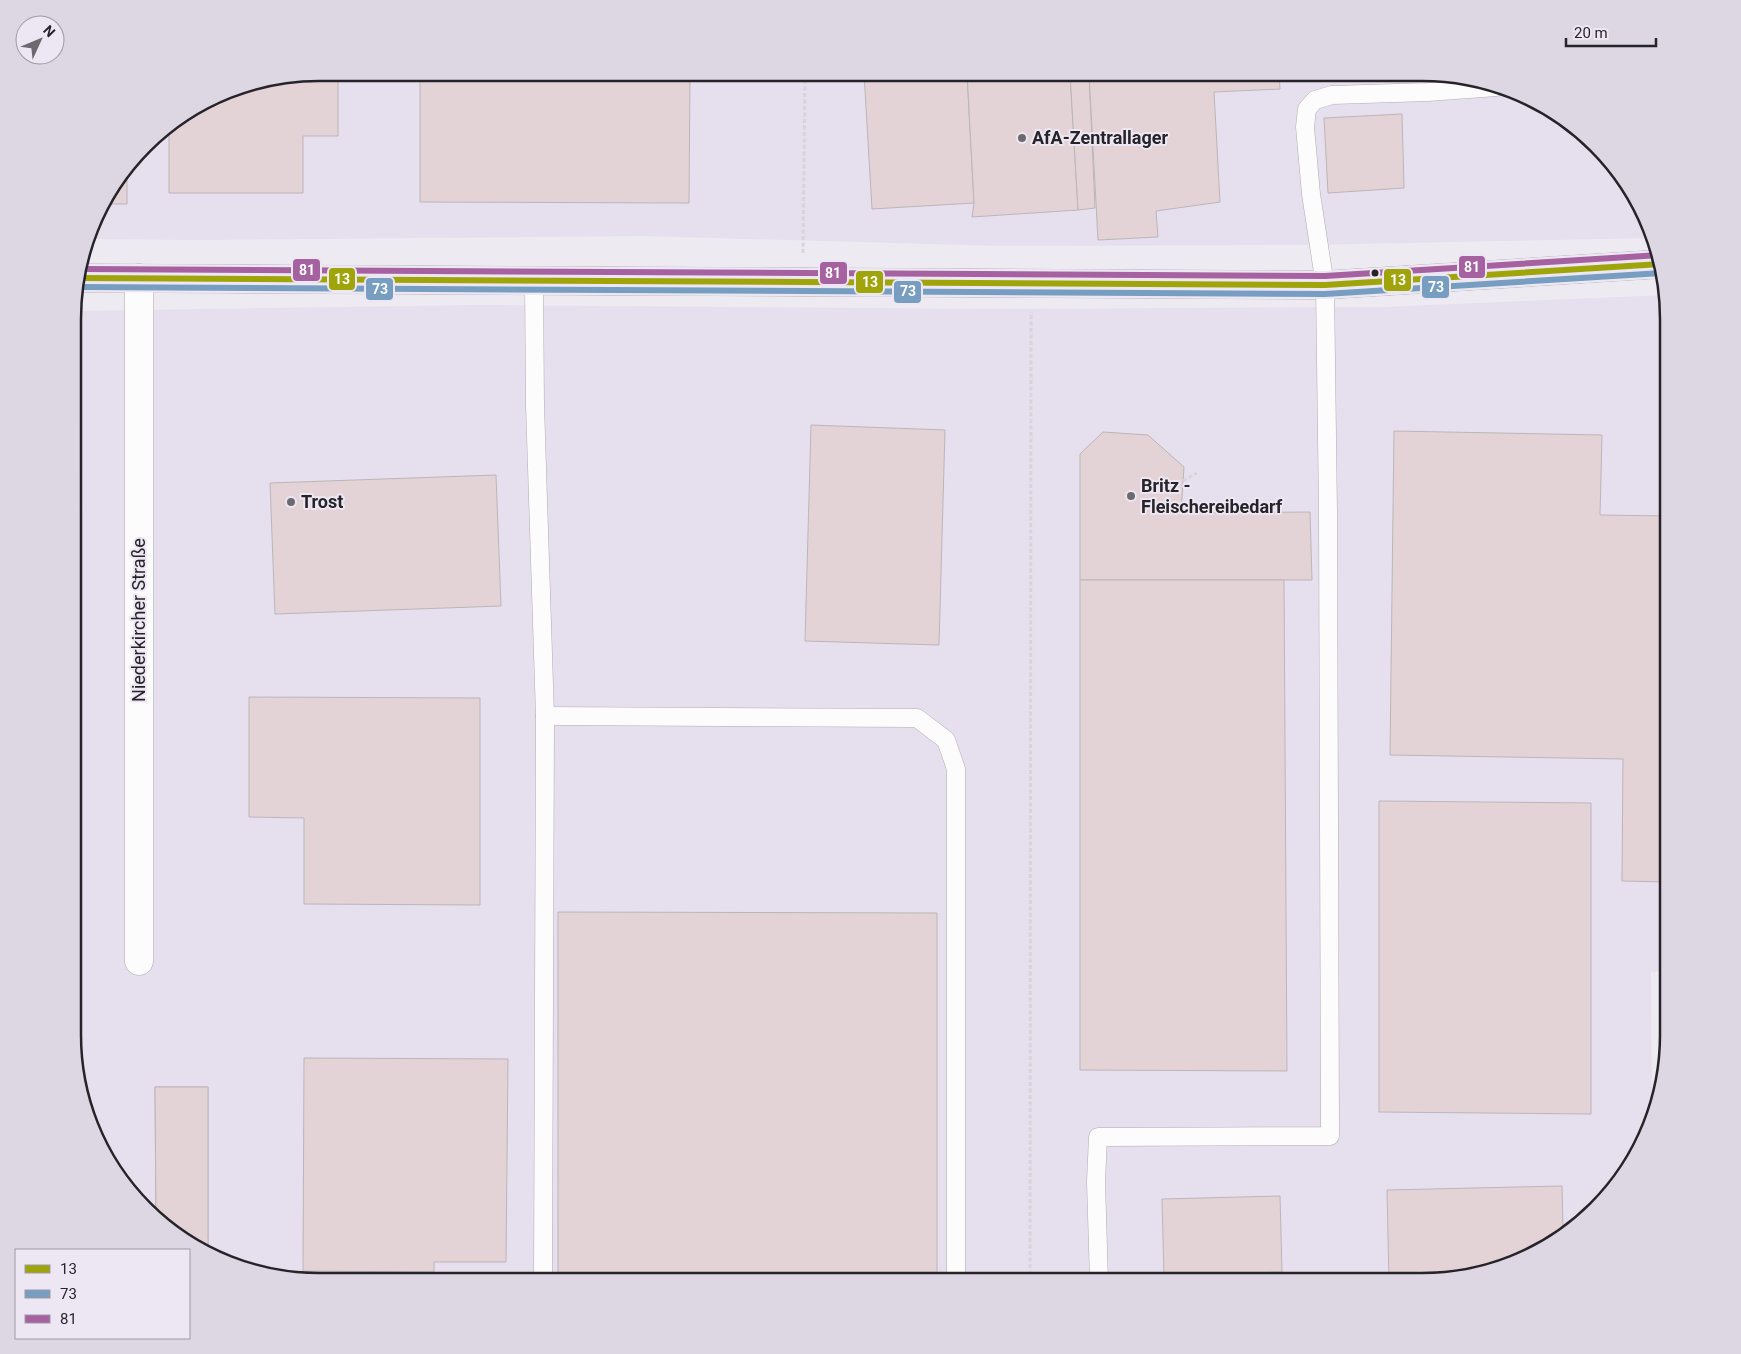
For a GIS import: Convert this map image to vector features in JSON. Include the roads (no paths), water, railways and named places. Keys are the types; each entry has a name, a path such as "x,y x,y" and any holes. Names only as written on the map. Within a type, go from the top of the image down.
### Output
{"street":[{"path":"85,278 1325,285 1653,264"},
{"name":"Niederkircher Straße","path":"139,278 140,961"}],"lane":[{"path":"1099,1273 1096,1182 1098,1137 1330,1136 1328,532 1325,285 1311,194 1305,127 1307,109 1315,100 1332,95 1479,88"},
{"path":"534,280 535,405 545,716 543,1273"},
{"path":"545,716 917,718 946,740 956,769 956,1273"}],"place":[{"name":"AfA-Zentrallager","path":"1022,138"},
{"name":"Britz - Fleischereibedarf","path":"1131,496"},
{"name":"Trost","path":"291,502"}]}
